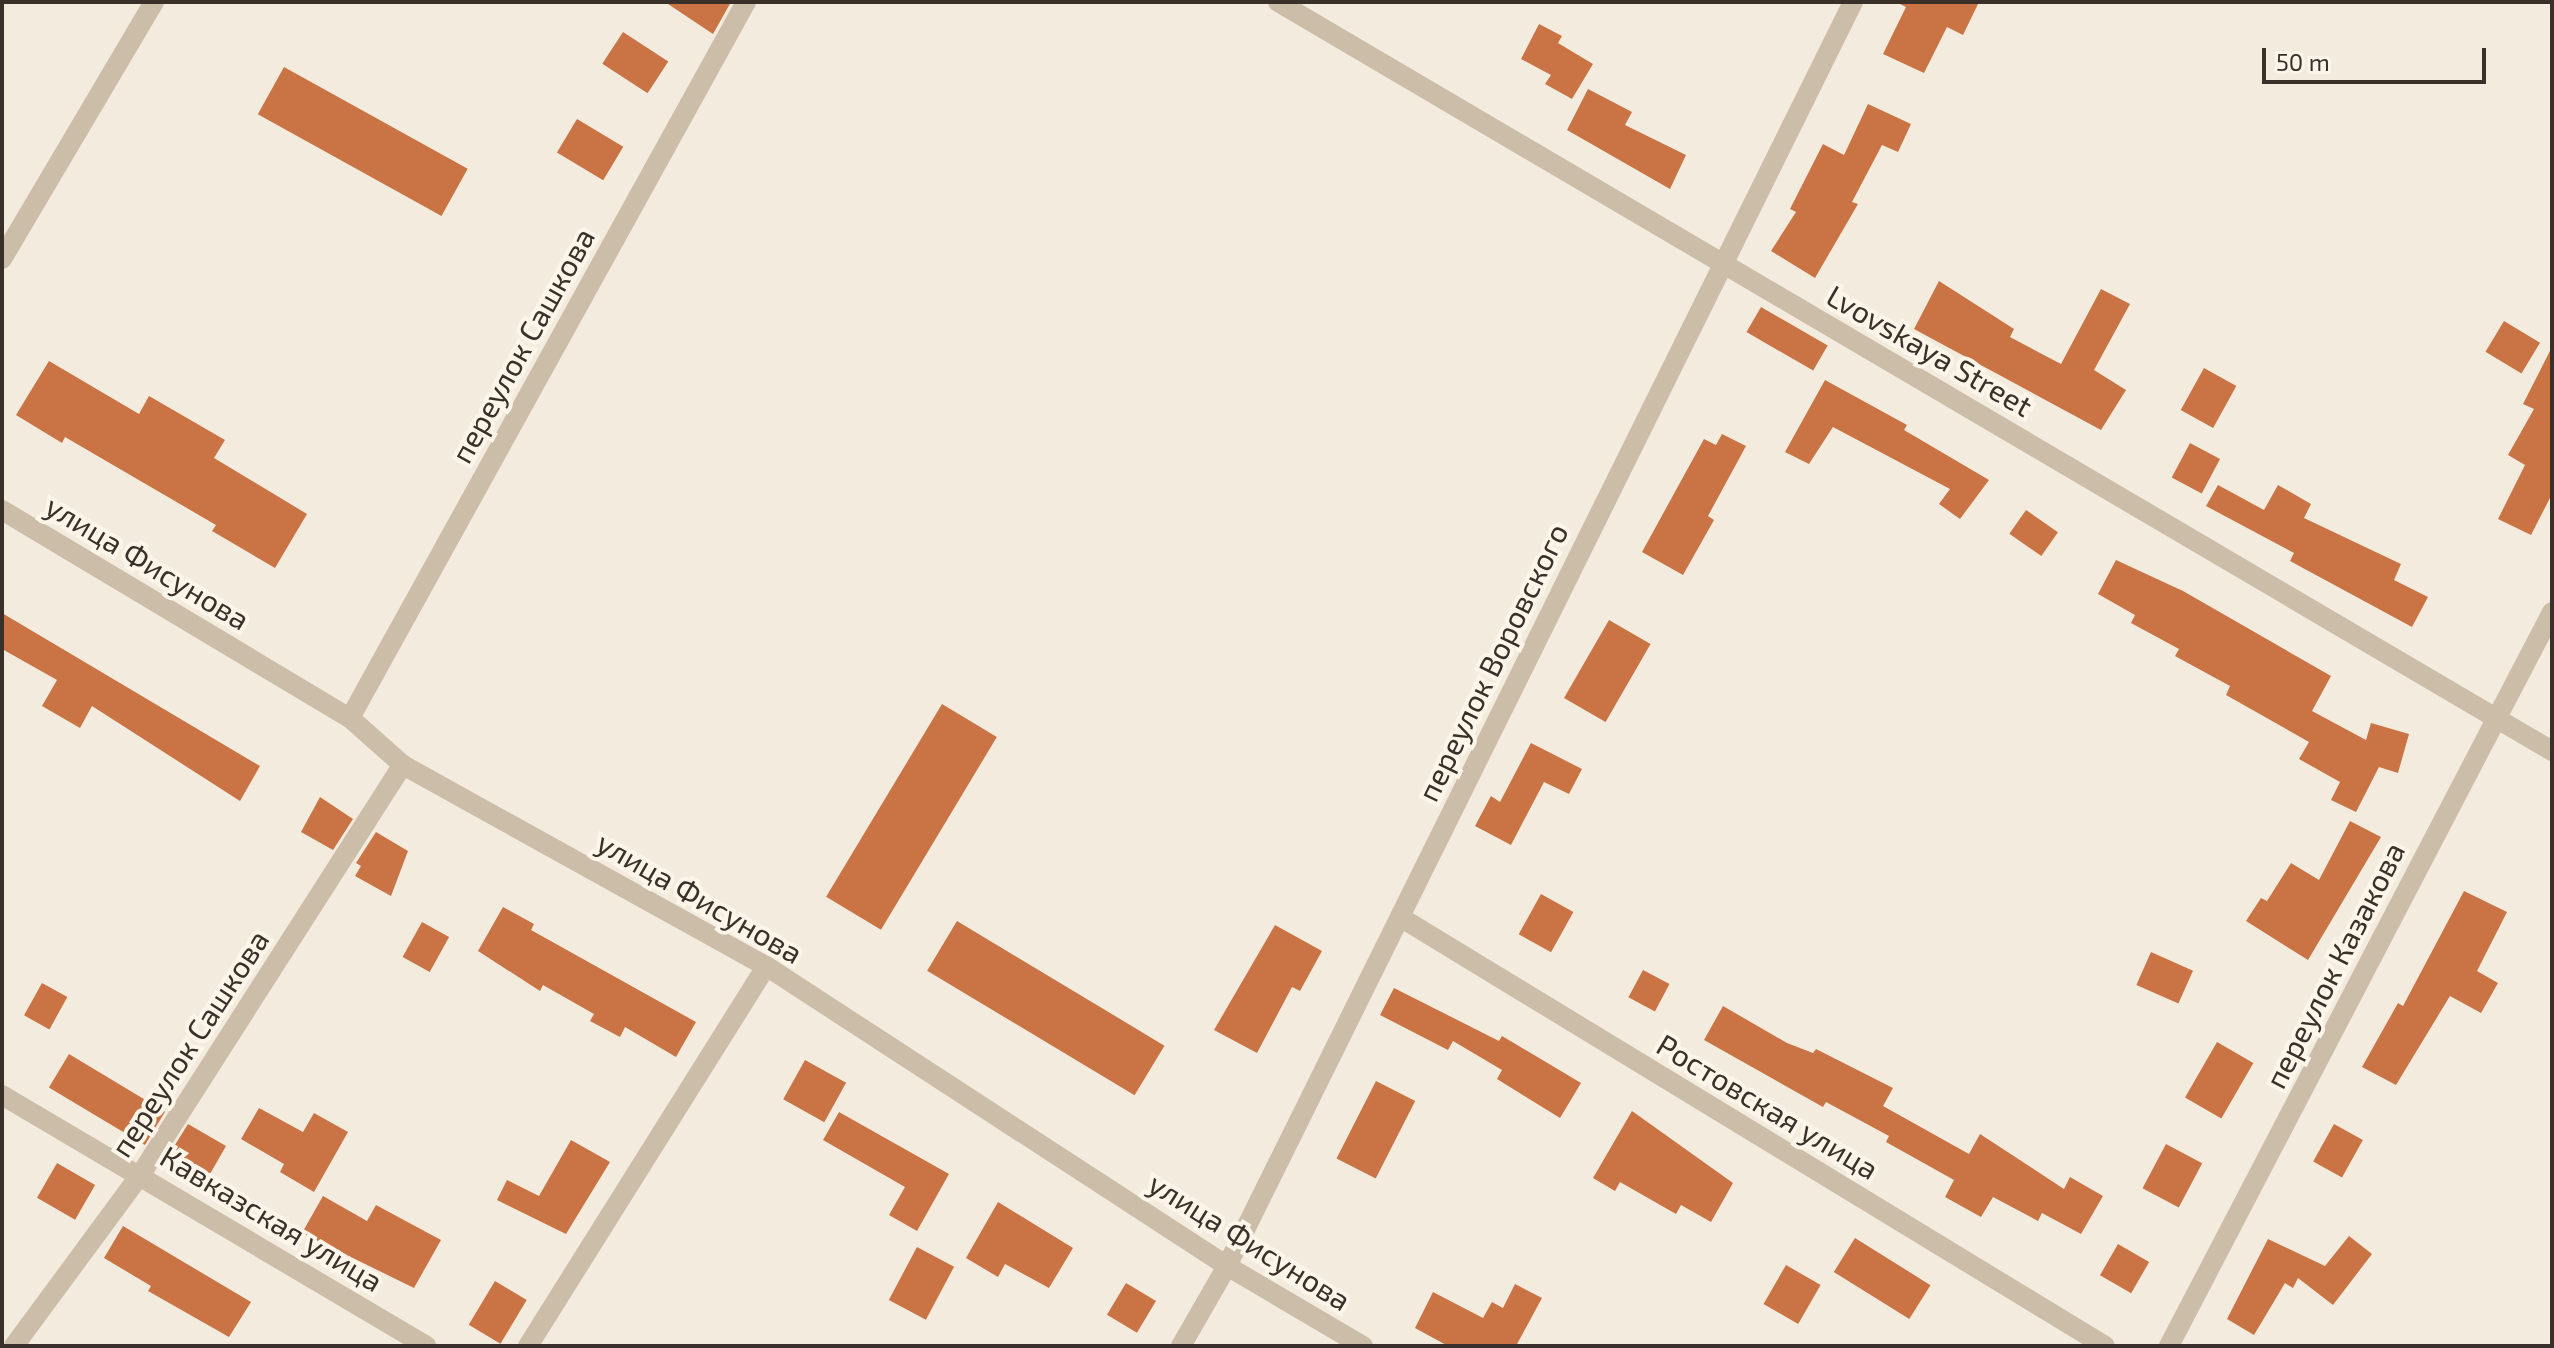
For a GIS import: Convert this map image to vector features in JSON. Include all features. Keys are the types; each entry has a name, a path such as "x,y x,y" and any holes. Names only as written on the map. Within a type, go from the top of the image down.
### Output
{"street":[{"path":"2,259 154,2"},
{"name":"переулок Сашкова","path":"350,718 746,2"},
{"name":"Lvovskaya Street","path":"1278,2 2552,751"},
{"name":"переулок Воровского","path":"1181,1346 1227,1266 1853,2"},
{"name":"улица Фисунова","path":"2,510 350,718 403,765 766,966 1227,1266 1363,1346"},
{"name":"переулок Казакова","path":"2169,1346 2552,612"},
{"name":"переулок Сашкова","path":"14,1346 141,1174 403,765"},
{"name":"Ростовская улица","path":"1400,917 2105,1346"},
{"path":"528,1346 766,966"},
{"name":"Кавказская улица","path":"2,1095 141,1174 426,1346"}],"building":[{"path":"665,2 731,2 713,34"},
{"path":"1896,2 1979,2 1963,35 1947,27 1924,73 1883,54 1906,7"},
{"path":"1539,24 1562,36 1558,43 1593,64 1572,99 1545,84 1551,75 1521,59"},
{"path":"623,32 668,61 648,93 602,64"},
{"path":"284,67 468,169 441,216 258,114"},
{"path":"1588,89 1632,112 1625,125 1686,155 1670,189 1567,130"},
{"path":"1868,104 1911,124 1898,152 1882,145 1852,202 1858,204 1815,278 1771,251 1796,212 1790,209 1823,144 1844,155"},
{"path":"577,119 623,147 603,180 557,152"},
{"path":"1939,281 2014,329 2010,337 2061,364 2101,289 2130,304 2094,370 2126,390 2101,430 1914,329"},
{"path":"1761,307 1828,346 1813,371 1746,332"},
{"path":"2504,321 2540,343 2521,373 2485,352"},
{"path":"2552,347 2552,494 2531,535 2498,519 2525,465 2508,455 2534,409 2523,404"},
{"path":"49,361 139,414 149,396 225,440 214,458 307,514 275,568 212,531 216,525 65,437 62,443 16,415"},
{"path":"2204,368 2236,386 2213,428 2181,410"},
{"path":"1825,380 1907,425 1904,430 1989,480 1960,519 1939,504 1950,489 1833,427 1809,464 1785,452"},
{"path":"1722,434 1746,446 1708,516 1714,520 1683,575 1642,552 1704,439 1716,445"},
{"path":"2190,443 2220,459 2202,493 2172,477"},
{"path":"2218,485 2264,510 2278,485 2311,504 2304,518 2401,564 2394,580 2428,597 2412,627 2290,561 2294,553 2206,506"},
{"path":"2026,510 2058,532 2041,556 2009,534"},
{"path":"2116,560 2183,591 2331,676 2312,711 2366,740 2371,723 2409,734 2398,773 2379,767 2356,812 2331,800 2340,782 2299,759 2309,742 2226,695 2230,686 2175,656 2179,649 2131,623 2135,615 2098,594"},
{"path":"2,613 260,766 240,801 92,706 80,728 42,706 57,680 2,649"},
{"path":"1609,620 1651,644 1606,722 1564,698"},
{"path":"942,704 997,737 881,930 826,897"},
{"path":"1531,743 1582,769 1569,794 1544,782 1511,845 1475,826 1491,796 1500,802"},
{"path":"320,797 353,819 333,850 301,832"},
{"path":"2350,821 2381,837 2308,960 2246,921 2261,898 2267,901 2291,863 2319,880"},
{"path":"376,832 408,851 391,896 355,876 361,866 356,863"},
{"path":"2464,891 2507,912 2477,971 2498,983 2481,1013 2450,996 2396,1085 2362,1067 2398,1003 2403,1006"},
{"path":"1541,894 1573,912 1551,952 1519,934"},
{"path":"503,907 534,924 531,930 696,1022 676,1057 625,1027 620,1037 590,1021 594,1014 543,985 540,991 478,951"},
{"path":"957,921 1164,1046 1135,1095 927,971"},
{"path":"422,922 449,937 430,972 403,957"},
{"path":"1275,925 1322,951 1300,991 1292,987 1257,1053 1214,1030"},
{"path":"2151,952 2193,971 2178,1004 2136,985"},
{"path":"1643,970 1669,984 1655,1011 1628,997"},
{"path":"42,983 67,997 49,1029 24,1015"},
{"path":"1394,988 1499,1041 1502,1036 1581,1083 1560,1118 1497,1079 1502,1070 1453,1041 1448,1050 1380,1015"},
{"path":"1723,1006 1787,1043 1813,1053 1816,1049 1893,1088 1883,1106 1969,1154 1980,1134 2064,1189 2070,1177 2103,1196 2081,1234 2042,1213 2038,1221 1993,1197 1981,1217 1945,1197 1954,1180 1886,1142 1889,1136 1826,1102 1823,1107 1704,1040"},
{"path":"2217,1042 2253,1063 2221,1118 2185,1097"},
{"path":"69,1054 165,1112 145,1145 49,1087"},
{"path":"805,1060 846,1083 824,1122 783,1099"},
{"path":"1376,1081 1415,1101 1376,1178 1337,1159"},
{"path":"259,1108 303,1132 314,1113 348,1132 314,1192 280,1172 284,1164 241,1139"},
{"path":"1632,1111 1733,1183 1711,1222 1681,1205 1676,1214 1620,1182 1615,1191 1593,1178"},
{"path":"839,1112 949,1174 917,1231 889,1215 905,1187 823,1140"},
{"path":"188,1124 226,1146 206,1181 171,1161 170,1153"},
{"path":"2334,1124 2363,1140 2342,1178 2313,1162"},
{"path":"571,1140 610,1162 566,1234 497,1200 507,1180 539,1196"},
{"path":"2166,1144 2202,1163 2179,1207 2143,1188"},
{"path":"57,1163 95,1185 75,1220 37,1198"},
{"path":"323,1196 367,1221 376,1205 441,1240 414,1288 302,1233"},
{"path":"998,1202 1073,1248 1049,1288 1005,1264 998,1277 966,1258"},
{"path":"123,1226 251,1302 229,1337 148,1291 151,1286 104,1258"},
{"path":"2349,1236 2372,1254 2333,1305 2298,1278 2293,1288 2285,1283 2254,1335 2227,1319 2268,1239 2325,1266"},
{"path":"1855,1238 1930,1285 1909,1319 1834,1272"},
{"path":"2118,1244 2149,1262 2131,1293 2100,1275"},
{"path":"917,1247 954,1267 926,1320 889,1300"},
{"path":"1786,1265 1821,1285 1798,1324 1764,1304"},
{"path":"495,1281 527,1300 500,1344 469,1325"},
{"path":"1126,1283 1156,1301 1137,1333 1107,1315"},
{"path":"1515,1284 1542,1298 1516,1346 1448,1346 1415,1328 1433,1292 1483,1318 1492,1302 1503,1308"}]}
